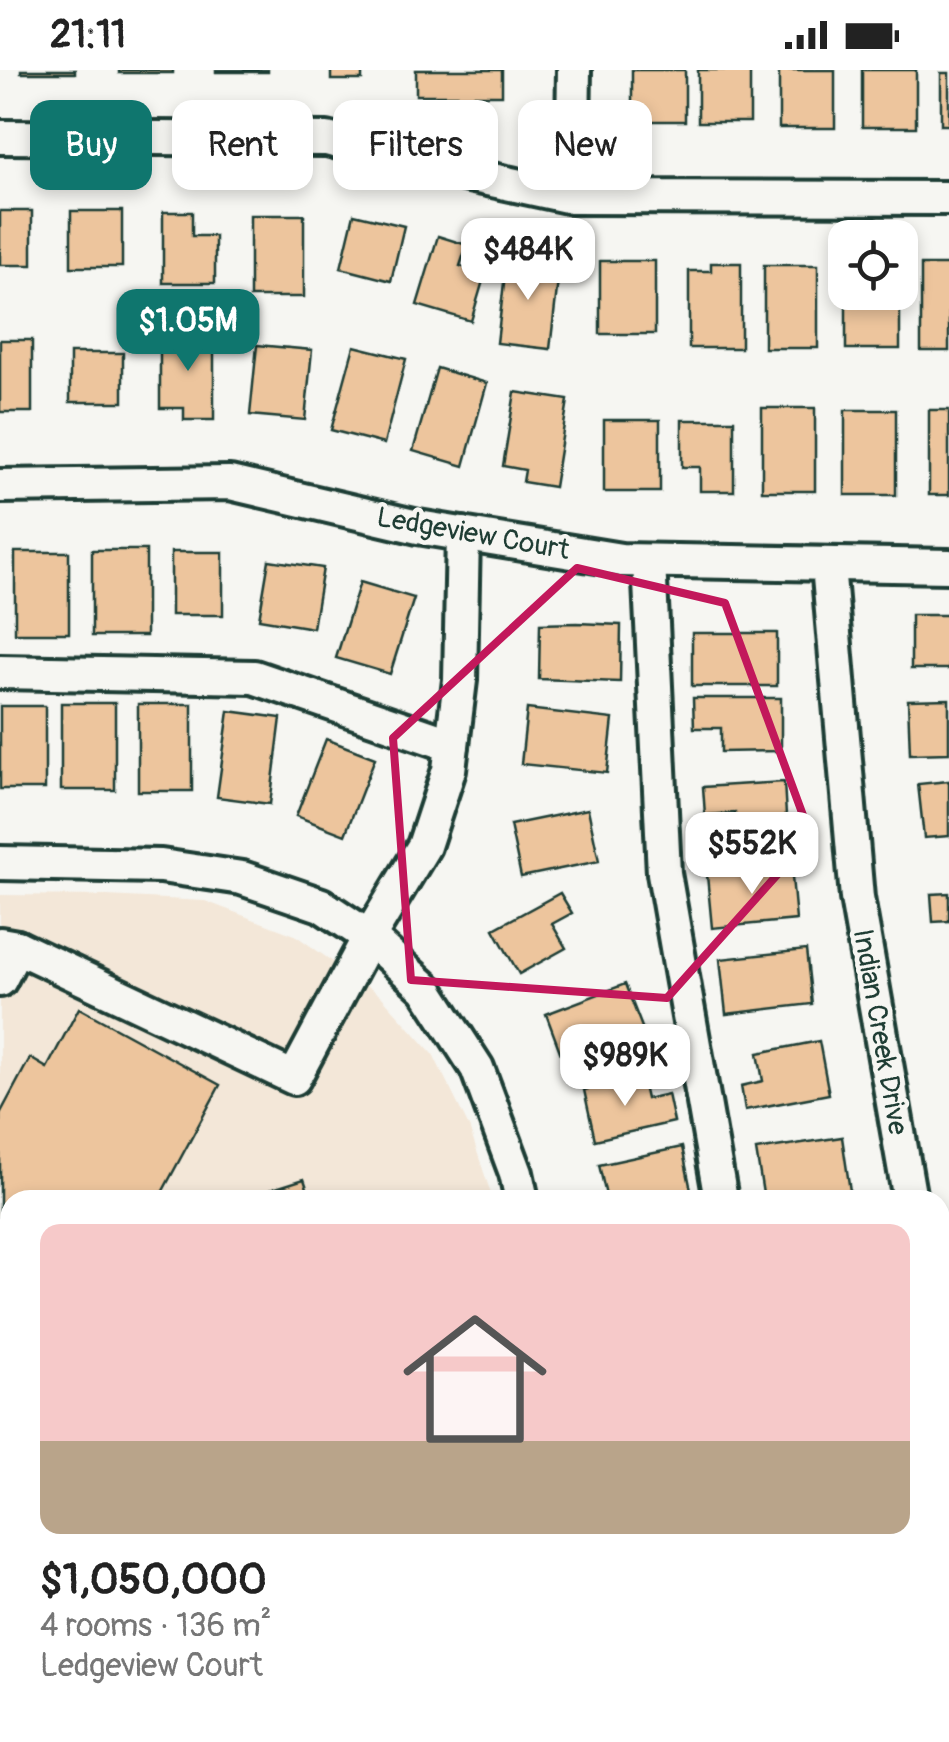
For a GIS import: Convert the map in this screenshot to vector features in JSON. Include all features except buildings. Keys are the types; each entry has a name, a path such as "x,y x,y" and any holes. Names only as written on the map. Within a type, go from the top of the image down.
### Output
{"street":[{"path":"572,197 574,70"},
{"path":"0,137 327,139 436,168 572,197 949,198"},
{"name":"Ledgeview Court","path":"0,486 230,483 418,527 620,560 949,566"},
{"path":"0,980 8,946 294,1078 368,938 424,846 449,770 460,680 463,534"},
{"path":"649,561 664,874 720,1190"},
{"name":"Indian Creek Drive","path":"828,565 857,898 908,1190"},
{"path":"0,672 254,677 452,745"},
{"path":"0,862 161,866 242,878 322,906 368,938 426,989 476,1068 520,1190"}],"highlighted area":[{"path":"577,568 725,603 811,837 667,998 411,980 393,738"}],"shaded area":[{"path":"0,895 205,901 295,935 381,996 433,1054 469,1127 490,1190 0,1190"}]}
